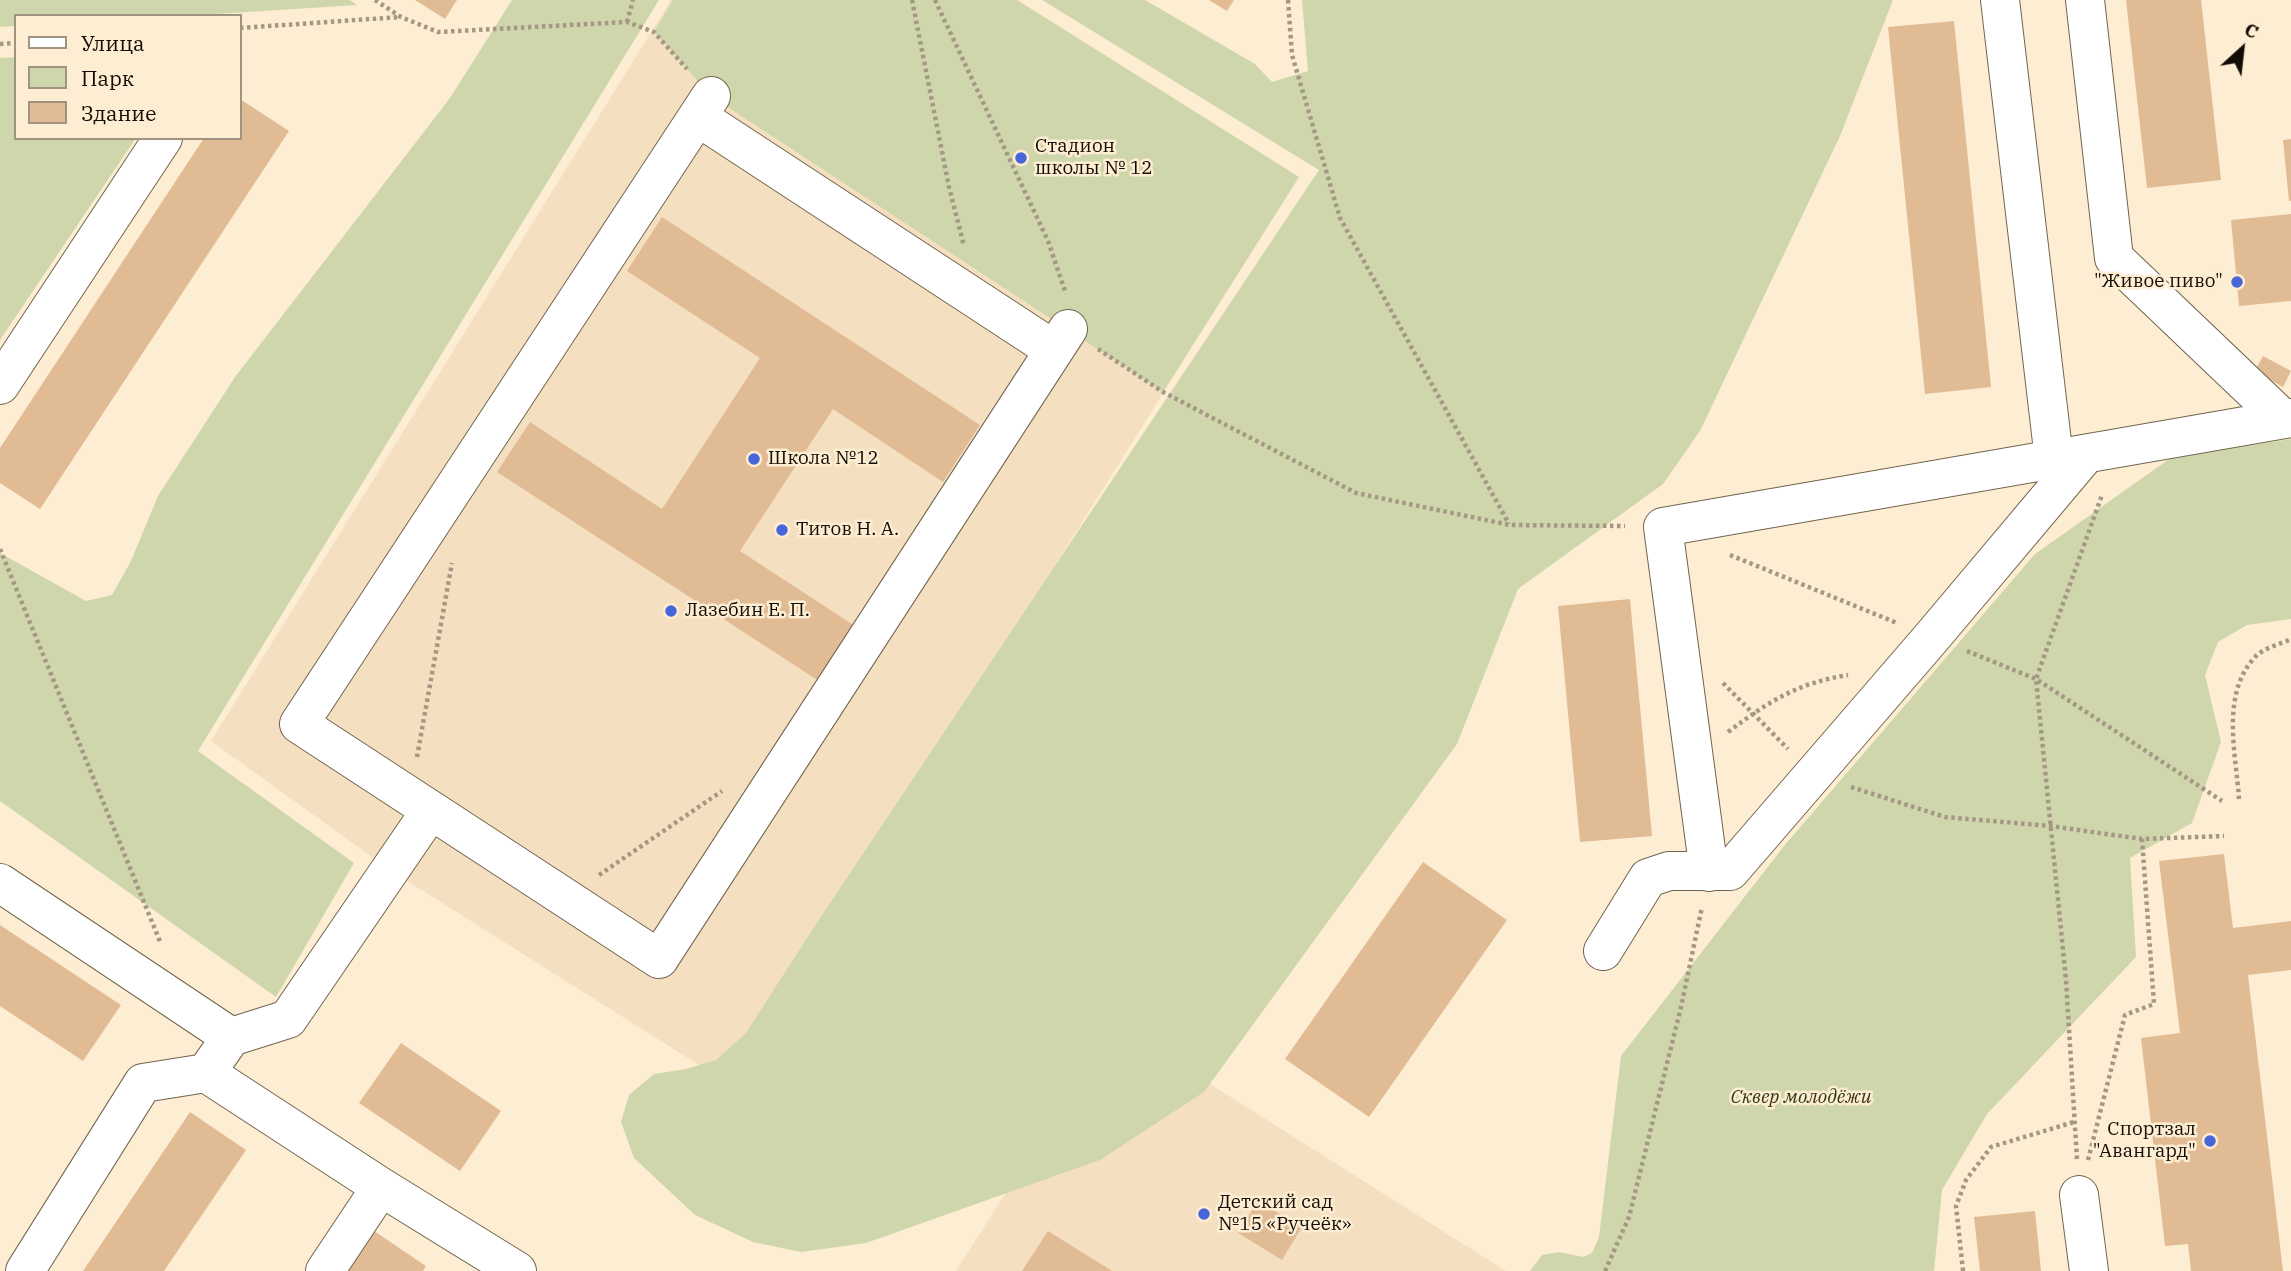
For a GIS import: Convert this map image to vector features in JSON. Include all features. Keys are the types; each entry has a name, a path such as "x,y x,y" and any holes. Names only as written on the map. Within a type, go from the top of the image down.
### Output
{"street":[{"path":"2000,0 2086,453"},
{"path":"2085,0 2114,258 2287,418"},
{"path":"705,107 1063,327 809,731 659,959 299,724 705,107"},
{"path":"0,385 162,140"},
{"path":"1709,872 1663,527 2287,418"},
{"path":"1604,951 1648,878 1669,871 1730,871 1908,666 2086,453"},
{"path":"206,1073 231,1037 288,1019 420,803"},
{"path":"0,883 231,1037"},
{"path":"25,1271 144,1083 206,1073 517,1271"},
{"path":"325,1271 382,1187"},
{"path":"2079,1195 2089,1271"}],"path":[{"path":"627,22 633,0"},
{"path":"912,0 949,187 965,251"},
{"path":"935,0 1048,240 1063,327"},
{"path":"1287,0 1293,55 1340,218 1510,525"},
{"path":"242,28 401,17"},
{"path":"1163,392 1356,493 1510,525 1663,527"},
{"path":"2079,1195 2066,980 2036,679 2086,453"},
{"path":"0,549 187,1007"},
{"path":"420,803 453,558"},
{"path":"1678,637 1814,775 1945,817 2141,839 2224,836"},
{"path":"2239,799 2233,707 2237,685 2257,654 2291,639"},
{"path":"1695,764 1719,740 1776,698 1819,679 1908,666"},
{"path":"565,898 732,784"},
{"path":"2079,1195 2125,1015 2154,1004 2141,839"},
{"path":"1605,1271 1629,1217 1681,1007 1709,872"},
{"path":"1963,1271 1956,1206 1966,1180 1991,1147 2074,1122"}],"shaded area":[{"name":"Школа №12","path":"671,0 1017,0 1299,177 729,1084 390,870 211,741"},
{"name":"Детский сад №15 «Ручеёк»","path":"1191,1072 1506,1271 956,1271 1028,1158"}],"green space":[{"path":"0,0 350,0 357,5 216,14 14,14 14,26 0,27"},
{"path":"512,0 659,0 198,751 354,863 276,997 0,801 0,553 86,601 112,595 131,561 158,496 235,377 450,98"},
{"path":"673,0 1017,0 1299,177 1163,392 711,96 654,32"},
{"path":"1042,0 1145,0 1255,64 1272,82 1308,71 1302,0 1893,0 1840,136 1700,431 1663,484 1518,589 1457,744 1204,1092 1100,1160 866,1243 801,1252 753,1242 695,1215 634,1158 621,1122 629,1095 654,1074 686,1069 716,1060 746,1033 1319,170"},
{"path":"14,57 14,140 135,140 0,340 0,58"},
{"name":"Сквер молодёжи","path":"2291,439 2291,619 2247,625 2218,642 2205,675 2221,742 2192,823 2130,858 2136,957 1987,1114 1942,1190 1934,1271 1530,1271 1542,1255 1559,1252 1583,1257 1592,1253 1599,1237 1621,1056 1784,846 2035,554 2172,457"}],"building":[{"path":"415,0 457,0 445,19"},
{"path":"1209,0 1234,0 1227,11"},
{"path":"2126,0 2201,0 2221,180 2147,188"},
{"path":"1954,21 1991,387 1925,394 1888,27"},
{"path":"242,100 289,131 40,509 0,483 0,448 203,140 242,140"},
{"path":"2291,139 2291,201 2289,201 2283,140"},
{"path":"2291,214 2291,301 2239,306 2231,220"},
{"path":"662,217 980,425 943,482 833,409 740,551 858,628 822,683 497,472 530,422 662,509 760,358 627,271"},
{"path":"2263,356 2291,371 2283,387 2255,371"},
{"path":"1630,599 1652,836 1580,842 1558,606"},
{"name":"Спортзал \"Авангард\"","path":"2224,854 2233,928 2291,921 2291,970 2248,975 2283,1271 2191,1271 2188,1244 2165,1246 2141,1038 2180,1033 2159,861"},
{"path":"1423,862 1507,920 1369,1117 1285,1059"},
{"path":"0,925 121,1005 83,1061 0,1006"},
{"path":"401,1043 501,1111 460,1171 359,1103"},
{"path":"190,1112 246,1150 164,1271 83,1271"},
{"path":"1258,1201 1302,1227 1282,1260 1238,1233"},
{"path":"2035,1211 2041,1271 1980,1271 1974,1217"},
{"path":"371,1229 426,1266 423,1271 342,1271"},
{"path":"1048,1231 1112,1271 1022,1271"}],"place":[{"name":"Стадион школы № 12","path":"1021,158"},
{"name":"\"Живое пиво\"","path":"2237,282"},
{"name":"Школа №12","path":"754,459"},
{"name":"Титов Н. А.","path":"782,530"},
{"name":"Лазебин Е. П.","path":"671,611"},
{"name":"Спортзал \"Авангард\"","path":"2210,1141"},
{"name":"Детский сад №15 «Ручеёк»","path":"1204,1214"}]}
